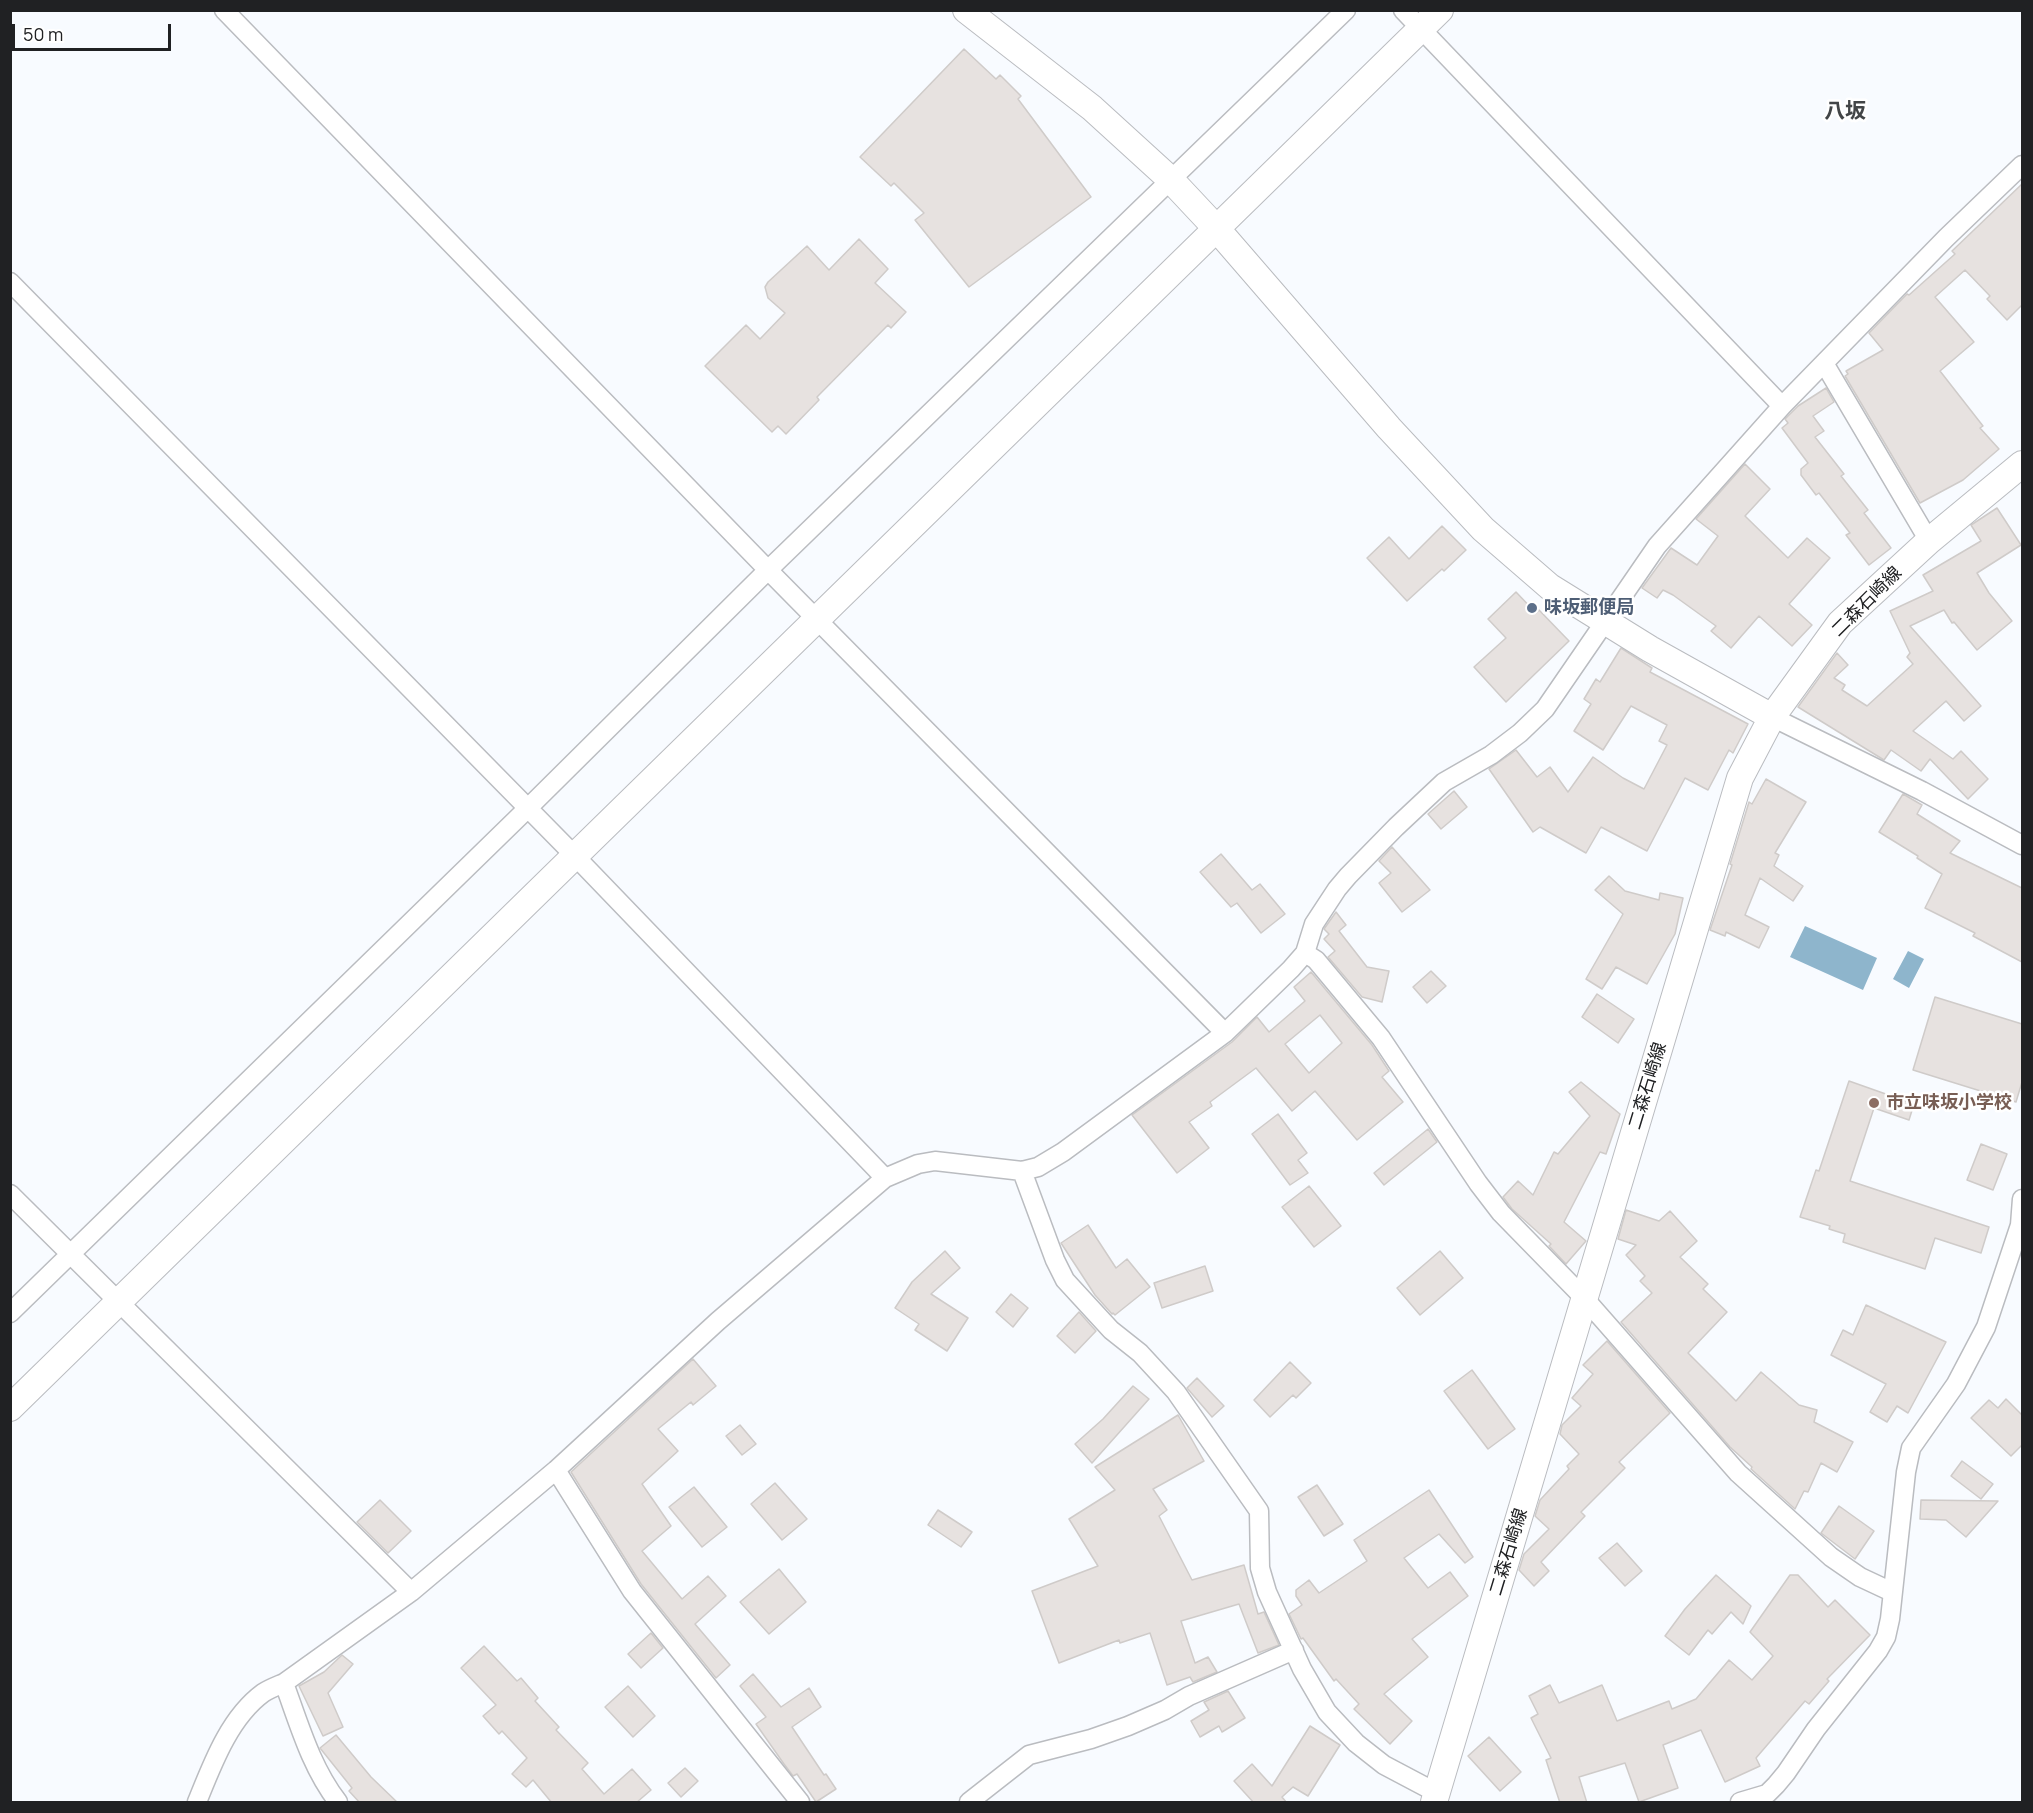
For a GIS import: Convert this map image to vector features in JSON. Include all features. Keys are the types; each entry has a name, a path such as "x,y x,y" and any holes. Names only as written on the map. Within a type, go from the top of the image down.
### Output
{"street":[{"path":"224,10 768,570 1225,1033"},
{"path":"966,10 1092,108 1171,180 1216,228 1389,428 1483,529 1550,587 1604,621 1772,717 1922,791 2022,845"},
{"path":"10,1313 528,808 768,570 1346,10"},
{"path":"1403,10 1782,406"},
{"path":"10,1408 1440,10"},
{"path":"197,1803 211,1767 237,1720 251,1703 265,1692 284,1683 411,1592 556,1470 718,1321 885,1178 918,1164 935,1161 1022,1171 1038,1167 1063,1152 1225,1033 1291,969 1305,952 1314,924 1348,876 1444,782 1491,755 1520,733 1545,709 1657,546 1782,406 1946,238 2021,170"},
{"path":"10,282 574,855 885,1178"},
{"path":"1824,363 1929,541"},
{"name":"二森石崎線","path":"1435,1798 1740,778 1772,717 1840,623 1929,541 2022,464"},
{"path":"1305,952 1316,960 1382,1038 1478,1183 1501,1213 1585,1299 1738,1473 1831,1557 1860,1577 1892,1592"},
{"path":"1022,1171 1055,1260 1065,1280 1111,1330 1140,1353 1176,1392 1258,1511 1260,1568 1267,1592 1302,1669 1323,1704 1340,1728 1384,1765 1435,1798"},
{"path":"10,1194 411,1592"},
{"path":"1740,1803 1767,1794 1776,1785 1816,1729 1878,1651 1886,1637 1890,1619 1906,1472 1911,1448 1956,1384 1986,1327 2020,1225 2022,1199"},
{"path":"556,1470 632,1590 797,1802"},
{"path":"969,1803 1029,1755 1092,1739 1128,1726 1165,1710 1189,1696 1294,1650"},
{"path":"284,1683 316,1766 327,1789 338,1803"}],"water":[{"path":"1805,926 1877,958 1863,990 1790,957"},
{"path":"1908,951 1924,959 1909,988 1893,979"}],"building":[{"path":"964,49 996,79 1000,75 1021,96 1018,99 1091,197 969,287 915,220 924,213 894,183 891,186 860,157"},
{"path":"2022,184 2022,305 2007,320 1987,299 1990,296 1965,270 1935,297 1974,342 1940,371 1983,426 1980,428 1999,449 1963,480 1920,503 1845,376 1848,374 1846,371 1883,350 1869,333 1907,294 1909,295 1955,254 1952,251"},
{"path":"859,239 888,269 875,283 906,312 891,328 888,325 817,397 819,400 786,434 778,426 772,432 705,366 746,325 760,339 785,313 768,298 765,287 807,246 829,270"},
{"path":"1826,388 1834,402 1813,416 1824,431 1815,437 1844,474 1841,476 1868,510 1864,513 1891,548 1869,565 1846,535 1850,533 1819,493 1816,495 1801,475 1801,469 1808,463 1782,428 1788,423 1785,419 1798,406"},
{"path":"1745,464 1770,489 1745,516 1788,558 1807,538 1830,558 1789,604 1812,625 1792,646 1759,616 1731,648 1711,631 1716,626 1673,595 1663,590 1657,598 1642,588 1671,548 1697,565 1718,536 1696,519"},
{"path":"1997,508 2021,545 1977,573 1989,593 2012,621 1977,650 1954,622 1952,623 1944,610 1910,626 1981,706 1964,721 1946,701 1913,731 1953,759 1961,751 1988,779 1968,799 1930,759 1921,771 1891,750 1884,760 1798,707 1837,653 1848,665 1834,678 1845,685 1842,690 1867,706 1913,664 1907,657 1910,653 1890,611 1933,591 1923,575 1981,541 1971,525"},
{"path":"1442,526 1466,550 1407,601 1367,558 1389,537 1409,559"},
{"path":"1516,592 1536,613 1539,610 1569,641 1506,702 1474,667 1506,638 1488,619"},
{"path":"1621,648 1652,668 1650,672 1748,724 1733,753 1729,750 1708,790 1685,778 1647,851 1601,827 1586,853 1540,827 1533,832 1489,769 1516,750 1537,777 1550,767 1568,792 1593,757 1623,778 1644,789 1667,745 1659,741 1667,725 1631,706 1603,750 1574,731 1591,704 1584,699 1596,679 1600,682"},
{"path":"1766,779 1806,802 1775,853 1779,855 1774,866 1803,886 1793,901 1760,878 1745,915 1769,927 1759,948 1726,932 1725,936 1710,930 1732,865 1730,864 1749,802 1752,804"},
{"path":"1454,791 1467,807 1441,829 1428,814"},
{"path":"1903,794 1922,805 1917,814 1960,841 1950,853 2022,888 2022,962 1973,936 1975,933 1925,908 1942,874 1879,832"},
{"path":"1392,847 1430,890 1402,912 1379,883 1391,873 1379,861"},
{"path":"1221,854 1252,890 1260,884 1285,914 1261,933 1237,903 1231,907 1200,872"},
{"path":"1609,876 1625,891 1659,900 1660,893 1683,898 1675,934 1647,984 1616,967 1602,989 1586,979 1623,914 1595,890"},
{"path":"1336,912 1346,925 1339,931 1367,967 1389,971 1382,1002 1362,997 1328,957 1335,951 1324,939 1329,934 1324,929"},
{"path":"1431,971 1446,986 1427,1003 1413,987"},
{"path":"1311,972 1372,1045 1389,1071 1382,1077 1403,1102 1357,1140 1315,1091 1292,1111 1256,1068 1210,1102 1212,1106 1189,1122 1209,1148 1177,1173 1132,1115 1232,1042 1257,1017 1269,1032 1305,1001 1294,987","holes":["1320,1015 1342,1043 1309,1073 1285,1044"]},
{"path":"1597,994 1634,1019 1618,1043 1582,1017"},
{"path":"1935,997 2022,1024 2022,1082 2016,1102 1913,1070"},
{"path":"1849,1081 1914,1104 1909,1120 1874,1108 1850,1181 1989,1227 1981,1253 1935,1238 1925,1269 1843,1242 1845,1234 1829,1229 1830,1226 1800,1217 1816,1170 1819,1171"},
{"path":"1581,1082 1620,1114 1606,1154 1600,1152 1564,1222 1586,1241 1566,1264 1549,1246 1551,1244 1512,1209 1503,1197 1518,1181 1533,1195 1554,1152 1558,1154 1590,1116 1569,1092"},
{"path":"1278,1114 1307,1153 1298,1160 1308,1173 1290,1185 1252,1134"},
{"path":"1428,1129 1437,1142 1384,1185 1374,1173"},
{"path":"1981,1144 2007,1154 1993,1190 1967,1180"},
{"path":"1309,1186 1341,1226 1314,1247 1282,1207"},
{"path":"1626,1210 1659,1221 1670,1211 1697,1241 1680,1257 1708,1284 1703,1289 1727,1312 1688,1353 1736,1401 1761,1372 1799,1405 1817,1410 1814,1422 1853,1442 1837,1472 1821,1463 1808,1492 1804,1491 1795,1509 1730,1447 1621,1322 1652,1293 1640,1281 1645,1276 1626,1255 1636,1245 1618,1239"},
{"path":"1088,1225 1116,1268 1127,1259 1150,1287 1115,1315 1095,1295 1061,1243"},
{"path":"945,1251 960,1268 931,1294 968,1318 947,1351 915,1330 919,1324 895,1308 912,1282"},
{"path":"1440,1251 1463,1278 1420,1315 1397,1288"},
{"path":"1205,1266 1213,1291 1162,1308 1154,1283"},
{"path":"1011,1294 1028,1308 1013,1327 996,1312"},
{"path":"1866,1305 1946,1342 1908,1413 1897,1406 1887,1422 1870,1412 1886,1384 1831,1355 1843,1330 1853,1335"},
{"path":"1079,1312 1096,1331 1075,1353 1057,1336"},
{"path":"1607,1341 1670,1413 1619,1462 1625,1468 1581,1512 1585,1516 1541,1562 1549,1571 1534,1586 1519,1570 1524,1554 1549,1529 1535,1516 1540,1500 1569,1469 1567,1466 1579,1454 1560,1434 1562,1425 1581,1406 1572,1398 1593,1374 1583,1365"},
{"path":"693,1359 716,1386 693,1405 691,1402 658,1429 678,1451 642,1484 671,1526 642,1551 682,1599 708,1576 726,1596 695,1624 730,1665 716,1678 641,1584 571,1472"},
{"path":"1290,1362 1311,1383 1296,1398 1293,1395 1270,1417 1254,1400"},
{"path":"1472,1370 1515,1429 1488,1449 1444,1391"},
{"path":"1197,1378 1224,1406 1212,1417 1187,1388"},
{"path":"1133,1386 1149,1399 1092,1463 1075,1444 1103,1419"},
{"path":"2006,1399 2022,1415 2022,1445 2011,1456 1971,1418 1989,1400 1998,1408"},
{"path":"1178,1415 1204,1461 1153,1489 1167,1510 1159,1516 1192,1580 1244,1565 1258,1614 1264,1612 1279,1645 1258,1653 1239,1604 1181,1621 1195,1663 1208,1657 1217,1672 1193,1682 1190,1677 1167,1685 1150,1633 1120,1643 1119,1640 1059,1663 1032,1591 1098,1566 1069,1519 1115,1490 1095,1467"},
{"path":"740,1425 756,1444 742,1455 726,1436"},
{"path":"1962,1461 1993,1484 1981,1499 1951,1476"},
{"path":"775,1483 807,1519 782,1540 751,1504"},
{"path":"1317,1485 1343,1524 1324,1536 1298,1497"},
{"path":"694,1487 727,1527 702,1547 669,1507"},
{"path":"1429,1490 1473,1557 1465,1563 1439,1534 1404,1558 1428,1588 1450,1572 1468,1596 1412,1639 1428,1657 1384,1694 1412,1721 1390,1744 1354,1709 1359,1704 1336,1679 1334,1681 1303,1638 1301,1639 1289,1614 1302,1605 1296,1596 1296,1590 1309,1580 1319,1593 1367,1561 1354,1540"},
{"path":"380,1500 411,1531 388,1553 357,1522"},
{"path":"1921,1500 1998,1501 1966,1537 1946,1520 1920,1519"},
{"path":"1839,1506 1874,1531 1855,1559 1821,1533"},
{"path":"938,1510 972,1532 961,1547 928,1525"},
{"path":"1617,1543 1642,1571 1625,1586 1599,1558"},
{"path":"779,1569 806,1602 769,1634 740,1602"},
{"path":"1716,1575 1751,1606 1743,1624 1731,1612 1712,1634 1708,1630 1689,1655 1665,1636 1685,1609"},
{"path":"1790,1575 1798,1575 1828,1607 1835,1600 1870,1635 1827,1679 1829,1681 1809,1704 1805,1701 1756,1758 1760,1766 1725,1782 1701,1730 1663,1745 1678,1788 1639,1802 1625,1763 1579,1777 1587,1803 1560,1803 1546,1760 1551,1758 1531,1718 1538,1714 1529,1696 1550,1685 1559,1703 1602,1685 1617,1721 1669,1701 1672,1709 1696,1699 1729,1660 1752,1680 1773,1656 1750,1632"},
{"path":"651,1633 663,1648 641,1668 628,1654"},
{"path":"484,1646 517,1681 521,1678 538,1698 535,1701 559,1727 556,1730 588,1763 582,1769 604,1794 632,1769 651,1790 636,1803 552,1803 533,1780 526,1787 512,1774 527,1758 502,1731 499,1734 483,1716 496,1705 461,1668"},
{"path":"342,1655 353,1664 328,1693 343,1727 323,1736 299,1686 324,1672"},
{"path":"753,1674 781,1707 809,1688 821,1707 792,1727 836,1789 816,1802 797,1774 793,1776 756,1724 766,1717 740,1686"},
{"path":"628,1686 655,1716 633,1737 605,1707"},
{"path":"1228,1691 1245,1718 1222,1732 1219,1726 1200,1737 1191,1721 1209,1710 1204,1702"},
{"path":"1310,1726 1340,1745 1308,1796 1293,1787 1282,1797 1287,1803 1254,1803 1234,1781 1252,1764 1272,1786"},
{"path":"336,1735 371,1777 398,1803 360,1803 349,1791 352,1788 320,1748"},
{"path":"1489,1737 1521,1772 1500,1791 1468,1756"},
{"path":"685,1768 698,1781 681,1797 668,1783"}],"place":[{"name":"味坂郵便局","path":"1532,608"},
{"name":"市立味坂小学校","path":"1874,1103"}],"district":[{"name":"八坂","path":"1845,112"}]}
